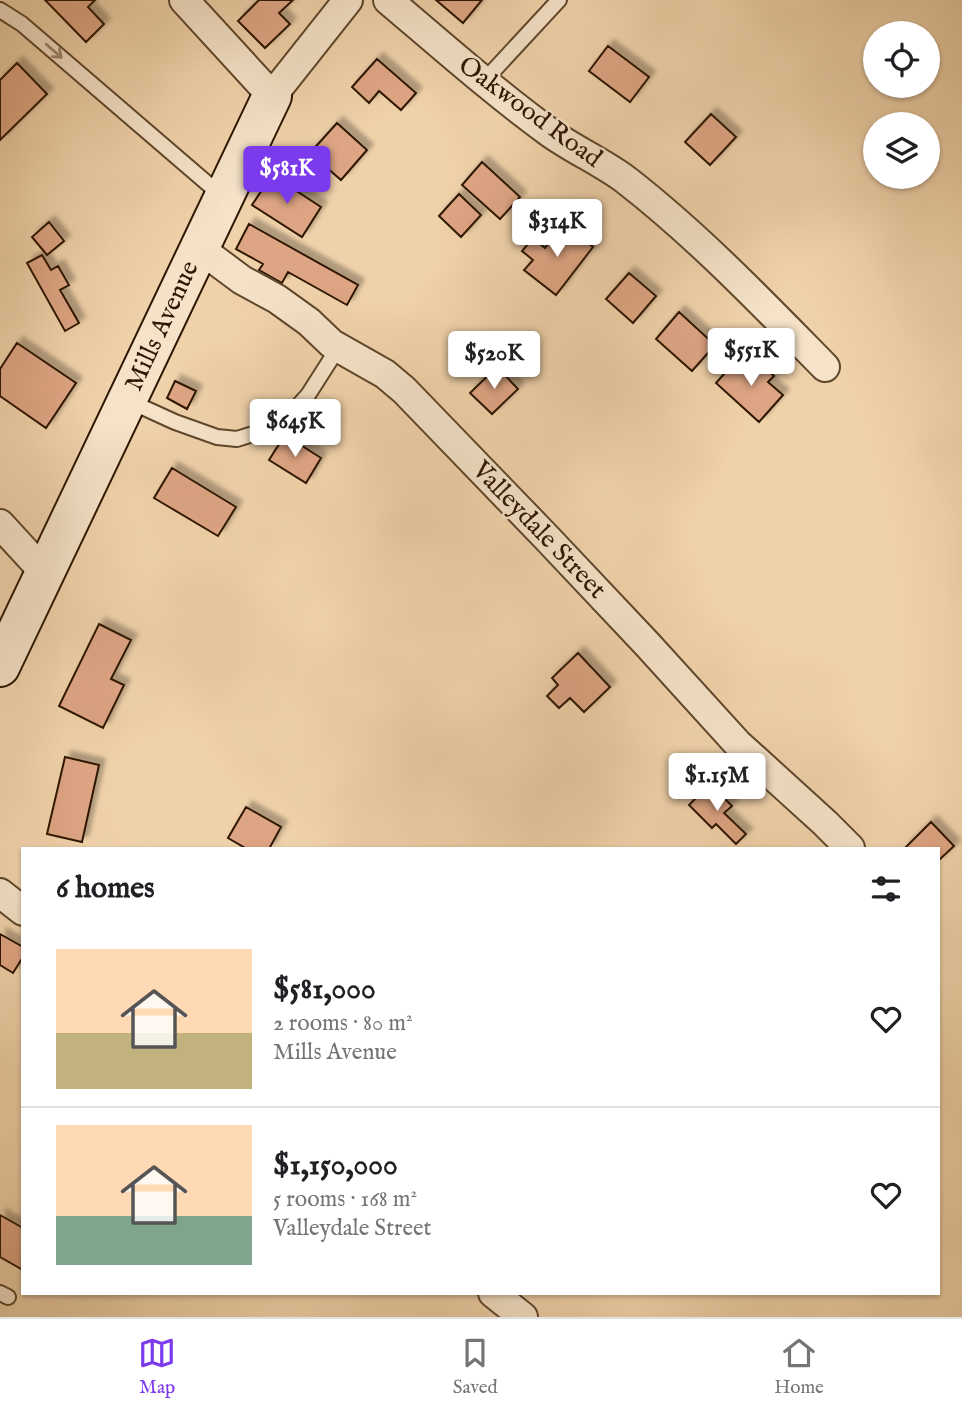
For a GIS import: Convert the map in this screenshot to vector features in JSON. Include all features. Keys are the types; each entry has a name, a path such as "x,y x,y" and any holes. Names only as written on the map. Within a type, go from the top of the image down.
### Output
{"street":[{"path":"184,0 272,96"},
{"name":"Mills Avenue","path":"0,667 272,96 348,0"},
{"name":"Oakwood Road","path":"388,0 483,82 551,134 624,179 690,234 825,367"},
{"name":"Valleydale Street","path":"199,248 242,280 309,321 332,344 385,374 404,390 573,566 737,743 849,847"},
{"path":"0,524 45,573"},
{"path":"0,893 21,909"},
{"path":"496,1295 523,1317"}],"lane":[{"path":"483,82 559,0"},
{"path":"0,10 22,24 223,197"},
{"path":"127,400 217,438 237,439 272,428 290,415 308,395 338,348"}],"building":[{"path":"45,0 95,0 88,7 104,24 86,42"},
{"path":"259,0 293,0 279,13 290,24 265,48 238,21"},
{"path":"436,0 482,0 463,23"},
{"path":"608,46 649,77 630,102 589,71"},
{"path":"377,59 416,93 401,110 379,91 369,103 352,87"},
{"path":"17,63 47,94 0,140 0,80"},
{"path":"711,114 736,137 710,165 685,142"},
{"path":"337,123 367,150 341,180 310,153"},
{"path":"482,162 520,197 500,219 462,185"},
{"path":"272,175 321,207 302,237 252,205"},
{"path":"459,194 481,215 461,237 439,216"},
{"path":"49,222 64,241 47,255 32,237"},
{"path":"249,224 358,285 347,305 288,272 282,283 259,270 263,264 236,249"},
{"path":"563,224 593,247 556,295 524,270 533,260 522,251 533,238 545,248"},
{"path":"42,255 51,270 58,266 69,285 60,290 79,323 65,331 27,263"},
{"path":"629,273 656,296 633,323 606,299"},
{"path":"679,312 715,345 692,371 656,339"},
{"path":"17,343 76,383 46,428 0,396 0,369"},
{"path":"739,357 751,367 757,360 774,376 768,382 783,395 759,422 716,383"},
{"path":"497,367 518,389 492,414 470,393"},
{"path":"175,381 196,391 187,409 167,398"},
{"path":"285,435 321,458 306,483 269,460"},
{"path":"172,468 236,507 218,536 154,498"},
{"path":"99,624 131,640 111,679 124,685 103,728 59,706"},
{"path":"578,653 610,687 584,712 570,698 559,708 547,696 558,685 552,678"},
{"path":"65,757 99,765 82,842 47,834"},
{"path":"710,784 732,806 724,813 746,834 736,844 716,824 712,828 689,805"},
{"path":"246,807 281,827 270,847 244,847 228,838"},
{"path":"931,822 954,846 940,859 940,847 906,847"},
{"path":"0,934 21,946 21,960 13,973 0,965"},
{"path":"0,1215 21,1227 21,1269 0,1257"}]}
